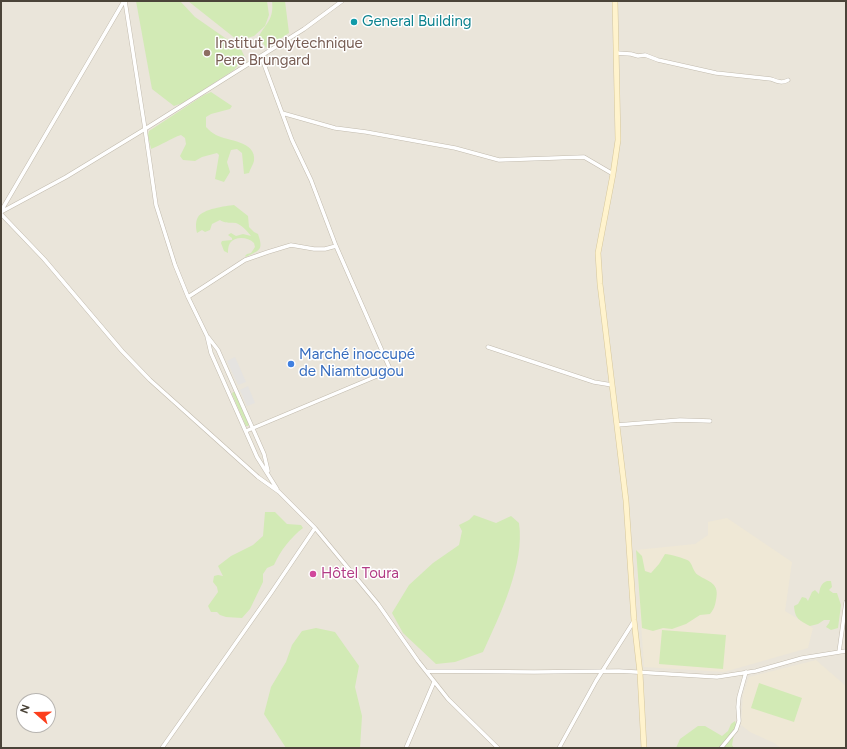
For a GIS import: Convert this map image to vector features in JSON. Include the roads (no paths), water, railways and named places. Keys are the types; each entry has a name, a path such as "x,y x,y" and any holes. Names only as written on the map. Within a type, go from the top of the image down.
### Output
{"main road":[{"path":"615,1 618,140 598,253 626,501 634,620 640,673 644,748"}],"street":[{"path":"125,1 156,205 175,265 188,297 207,336 218,350 264,454 269,474"},
{"path":"1,212 125,1"},
{"path":"1,212 66,177 145,129 304,30 342,1"},
{"path":"616,53 638,56 645,55 658,60 716,73 771,79 779,82 786,82 788,80"},
{"path":"246,431 389,371 390,368 336,246 311,180 292,140 261,56"},
{"path":"282,113 334,128 366,132 456,148 499,160 584,157 613,174"},
{"path":"1,212 44,259 122,351 150,380 258,477 279,492 315,528 378,604 448,699 498,748"},
{"path":"188,297 245,260 268,252 291,245 314,249 325,249 336,246"},
{"path":"207,336 210,353 257,457 279,492"},
{"path":"488,348 594,382 612,385"},
{"path":"214,362 222,360"},
{"path":"228,391 235,388"},
{"path":"617,425 680,420 710,421"},
{"path":"162,748 315,528"},
{"path":"839,652 846,602"},
{"path":"558,748 634,620"},
{"path":"426,671 619,671 717,677 756,671 802,658 846,651"},
{"path":"721,748 736,730 739,721 739,697 746,672"},
{"path":"406,748 434,682"}],"place":[{"name":"General Building","path":"354,22"},
{"name":"Institut Polytechnique Pere Brungard","path":"207,53"},
{"name":"Marché inoccupé de Niamtougou","path":"291,364"},
{"name":"Hôtel Toura","path":"313,574"}]}
